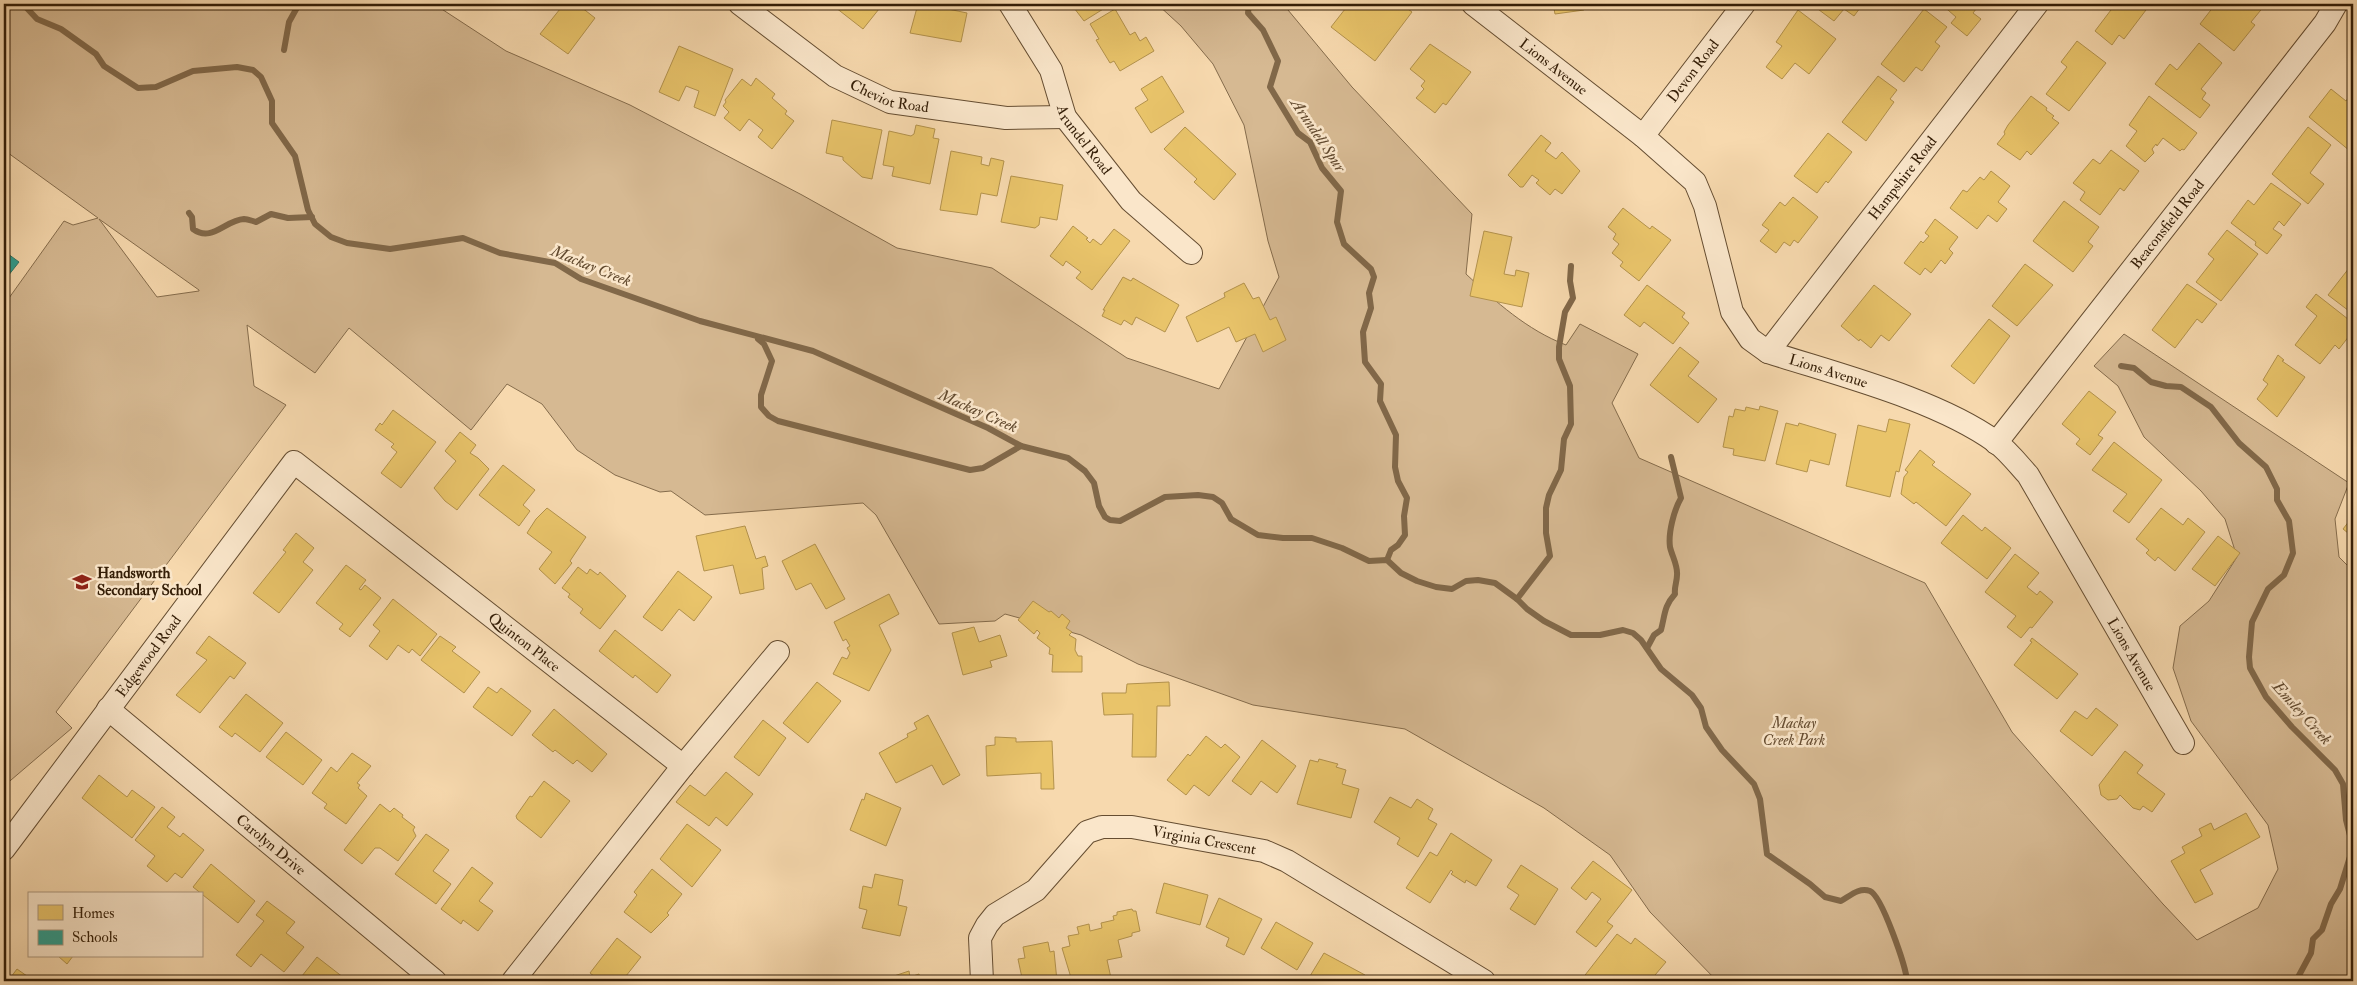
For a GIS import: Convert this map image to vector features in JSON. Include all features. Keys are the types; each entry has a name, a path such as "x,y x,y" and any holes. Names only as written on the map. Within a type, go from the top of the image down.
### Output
{"street":[{"name":"Cheviot Road","path":"740,4 835,76 890,102 1006,118 1065,117"},
{"name":"Arundel Road","path":"1010,4 1051,70 1065,117 1131,201 1191,253"},
{"name":"Lions Avenue","path":"1473,4 1643,136 1695,182 1705,206 1732,312 1750,339 1768,352 1906,398 1958,421 1996,443 2028,475 2183,743"},
{"name":"Devon Road","path":"1643,136 1744,4"},
{"name":"Hampshire Road","path":"1768,352 2037,4"},
{"name":"Beaconsfield Road","path":"1996,443 2318,31 2336,4"},
{"name":"Quinton Place","path":"294,462 683,766"},
{"name":"Edgewood Road","path":"4,849 294,462"},
{"path":"513,981 683,766 778,652"},
{"name":"Carolyn Drive","path":"108,709 435,981"},
{"name":"Virginia Crescent","path":"982,981 980,938 987,925 995,915 1036,890 1087,832 1102,827 1132,827 1264,851 1287,861 1484,981"}],"green space":[{"name":"Mackay Creek Park","path":"4,4 434,4 506,51 630,105 802,195 897,248 992,268 1127,358 1219,389 1279,277 1268,241 1244,125 1213,64 1181,26 1157,4 1283,4 1352,87 1472,214 1466,274 1513,314 1538,332 1552,339 1566,345 1580,324 1638,354 1612,403 1639,458 1925,583 2012,732 2197,940 2258,908 2278,869 2268,825 2191,721 2173,668 2180,626 2209,601 2237,557 2225,519 2201,491 2144,437 2118,386 2094,366 2124,334 2349,483 2335,519 2339,557 2353,571 2353,981 1717,981 1650,912 1610,855 1544,808 1405,729 1253,705 1138,664 1081,635 1005,614 995,621 939,624 876,515 863,503 705,515 671,491 660,492 615,475 577,450 542,404 507,384 471,430 349,328 315,373 247,325 254,386 286,405 56,712 72,728 4,786 4,305 64,221 73,225 98,218 4,150","holes":["99,219 199,290 157,297"]}],"building: Homes":[{"path":"564,4 583,4 581,7 595,18 568,54 540,34"},
{"path":"831,4 879,4 876,7 879,9 863,29"},
{"path":"918,4 948,7 948,9 967,13 961,42 910,33"},
{"path":"1071,4 1106,4 1108,6 1084,21"},
{"path":"1349,4 1380,4 1385,7 1388,4 1401,4 1412,12 1375,61 1331,27"},
{"path":"1553,4 1583,4 1584,10 1555,14"},
{"path":"1811,4 1863,4 1854,16 1844,9 1834,21"},
{"path":"1941,4 1980,4 1973,13 1981,19 1967,36 1951,23 1956,17"},
{"path":"2112,4 2147,4 2149,6 2124,39 2119,35 2112,45 2095,31 2114,6"},
{"path":"2220,4 2265,5 2251,22 2255,25 2234,51 2200,24 2214,6 2217,8"},
{"path":"1115,9 1130,35 1135,32 1140,41 1146,37 1154,51 1120,71 1114,61 1110,63 1096,40 1099,39 1090,24"},
{"path":"1924,9 1947,27 1935,42 1940,46 1922,71 1916,67 1904,82 1881,64"},
{"path":"1798,10 1836,39 1809,74 1795,63 1782,79 1766,67 1782,46 1776,42"},
{"path":"2077,41 2106,63 2069,111 2046,94 2067,67 2061,62"},
{"path":"2199,43 2222,63 2201,89 2206,93 2202,99 2210,105 2200,118 2155,84 2170,64 2177,70"},
{"path":"1430,44 1471,72 1446,105 1443,103 1435,113 1416,98 1424,89 1421,86 1425,81 1410,69"},
{"path":"679,46 733,69 715,116 694,107 699,91 686,86 679,101 659,92"},
{"path":"1162,76 1184,112 1151,133 1135,108 1148,100 1141,89"},
{"path":"1878,76 1897,90 1890,99 1894,102 1866,141 1842,122"},
{"path":"756,78 775,94 772,98 787,111 785,114 794,121 772,149 758,137 763,130 749,119 740,131 724,118 729,112 723,106 726,102 725,100 742,79 751,86"},
{"path":"2331,89 2346,101 2348,98 2353,102 2353,147 2350,151 2309,117"},
{"path":"2031,96 2047,108 2046,110 2054,116 2052,118 2059,123 2031,155 2027,151 2020,160 1997,144 2005,134 2004,132 2008,125"},
{"path":"2149,96 2197,133 2184,150 2180,151 2163,138 2152,149 2154,153 2145,162 2126,146 2137,131 2129,125"},
{"path":"832,120 882,130 872,179 862,177 843,160 843,157 826,153"},
{"path":"916,125 935,129 933,138 939,139 930,184 892,176 894,167 883,165 889,131 911,136 914,134"},
{"path":"1185,127 1236,174 1214,200 1194,182 1197,179 1164,149"},
{"path":"2308,127 2331,145 2310,173 2324,184 2308,204 2272,174"},
{"path":"1828,133 1852,152 1828,183 1826,181 1817,193 1794,176"},
{"path":"1541,135 1551,143 1545,151 1556,159 1562,152 1580,171 1562,194 1555,189 1550,195 1536,183 1539,180 1532,175 1523,187 1520,187 1508,175"},
{"path":"2111,150 2139,171 2124,191 2120,188 2100,215 2080,200 2085,192 2073,183 2093,159 2100,164"},
{"path":"951,151 982,157 981,164 989,166 991,158 1004,161 997,196 981,193 977,215 940,210"},
{"path":"1991,171 2010,186 1998,202 2007,209 1997,222 1988,215 1977,229 1950,208 1963,190 1967,192 1980,177 1984,180"},
{"path":"1011,176 1063,185 1057,220 1040,217 1039,225 1035,228 1001,222"},
{"path":"2271,183 2301,204 2284,226 2279,221 2273,229 2282,235 2267,254 2255,245 2256,242 2231,223 2248,200 2254,205"},
{"path":"1793,197 1818,217 1798,243 1794,240 1790,246 1784,242 1776,253 1760,241 1769,230 1762,225 1780,202 1785,206"},
{"path":"2064,201 2099,227 2088,242 2093,246 2073,272 2033,241"},
{"path":"1623,208 1650,229 1652,226 1671,240 1639,281 1620,266 1623,262 1612,253 1619,244 1613,239 1616,234 1608,227"},
{"path":"1935,219 1958,237 1949,249 1953,253 1945,264 1941,260 1931,273 1925,268 1920,275 1904,263 1921,241 1923,243 1929,236 1925,233"},
{"path":"1073,226 1088,238 1086,239 1090,243 1093,239 1101,245 1114,229 1130,241 1092,290 1076,278 1081,272 1066,261 1063,266 1050,256"},
{"path":"2227,230 2258,254 2221,301 2196,282 2214,259 2208,254"},
{"path":"1484,231 1512,237 1504,274 1515,276 1516,270 1529,273 1522,307 1470,296"},
{"path":"2353,263 2353,314 2328,295"},
{"path":"2025,264 2053,285 2017,326 1992,306"},
{"path":"1123,277 1131,281 1133,278 1179,305 1165,332 1136,317 1132,325 1124,320 1121,325 1102,316 1105,310 1103,310"},
{"path":"1244,283 1253,299 1259,297 1270,320 1276,317 1286,340 1263,352 1255,334 1236,342 1229,327 1197,342 1186,317 1225,297 1224,293"},
{"path":"2187,284 2217,304 2202,323 2197,319 2175,348 2152,330"},
{"path":"1647,285 1685,313 1682,317 1689,323 1673,344 1644,322 1640,327 1624,315"},
{"path":"1874,285 1911,314 1889,341 1881,335 1871,348 1841,326"},
{"path":"2316,294 2353,323 2353,331 2339,349 2335,345 2320,364 2295,345 2317,316 2306,307"},
{"path":"1989,319 2010,336 1974,384 1951,366"},
{"path":"1680,347 1699,362 1688,376 1717,399 1698,423 1650,385"},
{"path":"2278,355 2284,360 2282,361 2305,377 2277,417 2257,399 2268,384 2263,380"},
{"path":"2089,391 2116,412 2098,435 2103,438 2090,455 2076,444 2080,439 2062,424"},
{"path":"1760,406 1778,411 1765,461 1733,455 1734,449 1723,447 1729,416 1733,417 1735,409 1745,411 1746,407 1759,410"},
{"path":"393,410 436,442 401,488 381,473 397,452 391,447 394,444 375,430 380,423 382,425"},
{"path":"1889,419 1910,424 1899,472 1896,471 1890,497 1846,486 1858,425 1886,432"},
{"path":"1786,423 1798,426 1799,423 1836,434 1829,465 1810,460 1807,472 1776,464"},
{"path":"460,432 476,445 470,453 489,469 457,510 445,501 434,488 456,461 445,451"},
{"path":"2114,442 2162,480 2129,523 2113,511 2127,494 2092,470"},
{"path":"1920,450 1935,462 1932,465 1971,494 1946,526 1916,502 1914,504 1901,494 1904,477 1908,472 1905,470"},
{"path":"503,465 535,490 523,505 530,511 519,526 479,495"},
{"path":"547,508 586,537 570,561 572,563 555,584 539,569 552,552 527,533 536,519"},
{"path":"2161,508 2183,525 2188,518 2205,532 2175,571 2158,557 2155,561 2146,553 2149,550 2136,539"},
{"path":"1963,515 1982,531 1985,527 2011,548 1987,579 1941,543"},
{"path":"2353,516 2353,537 2343,529"},
{"path":"745,526 756,559 765,556 768,566 762,568 764,589 740,594 733,565 704,571 696,536"},
{"path":"296,533 314,548 303,562 313,570 279,613 253,593 286,552 283,550"},
{"path":"2218,536 2240,553 2215,586 2192,569"},
{"path":"815,544 845,599 826,609 811,583 796,590 782,561"},
{"path":"2015,554 2039,573 2027,587 2037,595 2040,591 2053,602 2032,628 2030,627 2021,638 2007,627 2016,616 1985,592"},
{"path":"346,565 366,580 359,589 361,590 365,585 381,598 350,637 339,629 343,624 316,603"},
{"path":"578,567 587,574 590,569 598,575 600,572 626,596 600,629 580,613 583,609 568,597 570,594 562,588"},
{"path":"678,571 712,597 694,621 679,609 662,631 643,617"},
{"path":"889,594 899,614 879,625 891,650 869,691 833,674 842,657 847,659 850,653 847,648 850,646 846,639 843,641 834,622"},
{"path":"393,599 437,634 420,656 412,649 409,653 398,645 387,660 369,646 380,631 373,625"},
{"path":"1033,601 1059,618 1062,614 1070,621 1066,628 1072,632 1069,635 1076,639 1075,650 1078,656 1082,656 1082,672 1052,672 1053,655 1049,654 1050,648 1037,638 1040,633 1037,630 1034,634 1018,620"},
{"path":"974,627 979,642 1000,635 1007,656 990,661 992,667 963,675 952,633"},
{"path":"615,630 671,675 657,693 635,675 633,678 599,651"},
{"path":"209,636 246,663 234,679 230,676 200,713 176,695 207,660 196,653"},
{"path":"440,636 456,647 452,651 480,672 464,693 421,660"},
{"path":"2032,638 2078,674 2057,699 2014,665 2032,642 2030,641"},
{"path":"817,682 841,701 808,743 783,723"},
{"path":"1169,682 1170,706 1157,706 1156,757 1132,757 1133,714 1104,715 1102,693 1126,693 1127,684"},
{"path":"488,687 497,693 501,688 531,711 512,736 473,707"},
{"path":"246,694 283,723 260,752 235,733 232,737 219,727"},
{"path":"2096,708 2118,725 2092,756 2060,731 2075,711 2087,719"},
{"path":"554,709 607,754 592,772 577,760 573,764 555,750 553,752 532,735"},
{"path":"928,715 960,775 943,785 932,765 896,783 879,753 908,737 907,734 917,729 914,723"},
{"path":"763,720 786,738 759,776 734,757"},
{"path":"286,732 322,760 303,785 266,757"},
{"path":"1206,736 1221,748 1225,744 1240,757 1209,796 1194,785 1186,795 1167,780 1188,754 1190,756"},
{"path":"995,737 1016,738 1016,742 1052,741 1054,789 1041,789 1041,773 987,776 986,746 995,745"},
{"path":"1262,740 1296,766 1277,793 1261,781 1251,795 1232,781"},
{"path":"2125,751 2143,765 2137,773 2165,794 2152,812 2143,806 2140,810 2133,808 2120,795 2117,799 2108,800 2101,795 2099,785"},
{"path":"352,753 371,766 357,783 360,785 358,788 367,796 346,824 324,808 327,804 312,793 331,767 337,772"},
{"path":"1319,759 1338,764 1336,767 1346,770 1342,784 1359,789 1351,818 1297,804 1310,760 1318,762"},
{"path":"726,772 753,794 727,826 716,817 709,826 676,802 690,785 705,796"},
{"path":"99,775 127,797 132,790 155,807 132,838 82,798"},
{"path":"544,781 570,801 541,838 517,819 516,816 530,796 532,797"},
{"path":"866,793 901,808 886,846 850,830"},
{"path":"1390,797 1411,808 1417,799 1433,809 1428,819 1437,824 1418,857 1397,844 1400,838 1374,822"},
{"path":"380,804 390,812 394,808 403,815 402,817 415,827 413,830 416,836 398,861 380,848 375,848 362,864 344,850"},
{"path":"162,807 175,817 167,827 180,837 183,833 204,850 182,878 175,873 167,882 147,866 155,856 135,840"},
{"path":"2246,813 2260,837 2200,870 2213,894 2195,903 2171,861 2185,853 2182,847 2202,836 2199,829 2211,823 2214,830"},
{"path":"687,824 721,850 692,887 660,859"},
{"path":"1451,833 1492,860 1476,886 1466,880 1465,883 1451,874 1453,872 1451,870 1430,903 1406,888 1430,852 1437,856"},
{"path":"426,834 449,850 433,871 451,884 436,904 395,874"},
{"path":"1593,861 1632,890 1607,922 1613,926 1596,947 1576,932 1601,899 1592,892 1586,900 1571,888"},
{"path":"211,864 255,901 238,923 202,894 202,892 193,887"},
{"path":"1521,865 1558,889 1535,925 1510,909 1519,895 1507,887"},
{"path":"472,867 493,883 479,901 493,911 478,931 463,920 461,924 441,909"},
{"path":"652,869 682,894 667,913 669,915 651,933 624,912 637,895 634,892"},
{"path":"875,874 903,880 898,905 907,907 900,936 862,928 867,910 859,908 863,886 872,888"},
{"path":"1164,883 1208,895 1200,925 1156,913"},
{"path":"1219,898 1262,919 1244,955 1226,946 1229,938 1206,927"},
{"path":"267,901 295,922 286,933 304,947 284,972 261,954 251,967 236,955 264,921 256,915"},
{"path":"1132,909 1136,911 1140,931 1132,933 1132,936 1118,940 1122,957 1107,960 1111,978 1096,981 1072,981 1062,948 1070,946 1068,936 1079,934 1077,927 1089,924 1090,931 1102,928 1101,923 1114,920 1113,916 1117,915 1117,912"},
{"path":"1276,922 1313,943 1297,970 1261,948"},
{"path":"1617,934 1631,944 1635,938 1666,962 1650,981 1585,981 1582,979"},
{"path":"617,938 641,957 622,981 600,981 590,973"},
{"path":"1048,942 1050,952 1054,951 1057,981 1030,981 1029,977 1022,978 1018,959 1025,958 1023,947"},
{"path":"1324,953 1365,975 1360,981 1307,981"},
{"path":"317,957 348,981 298,981"},
{"path":"60,958 72,958 67,964"},
{"path":"17,969 34,981 8,981"},
{"path":"909,971 910,977 919,974 921,981 895,981 894,976"},
{"path":"573,975 581,981 568,981"},
{"path":"38,976 44,981 34,981"},
{"path":"947,976 948,981 925,981"},
{"path":"1383,976 1391,981 1379,981"}],"building: Schools":[{"path":"4,251 19,262 4,281"}],"waterway":[{"name":"Mackay Creek","path":"23,4 37,19 61,29 96,54 104,66 138,88 156,87 193,71 237,67 253,70 261,77 272,101 272,123 295,156 308,210 315,224 331,237 347,243 390,249 463,238 500,253 555,263 581,279 700,321 813,351 988,428 1021,446 1068,458 1085,471 1094,483 1099,506 1105,517 1110,520 1120,521 1165,497 1198,495 1213,497 1222,503 1231,519 1258,535 1283,538 1312,538 1342,548 1369,561 1387,560 1401,573 1436,587 1452,589 1466,581 1478,580 1495,583 1544,621 1571,635 1600,635 1623,630 1633,633 1641,640 1661,669 1692,695 1701,708 1706,727 1722,750 1754,784 1760,799 1767,854 1810,884 1825,897 1841,901 1858,891 1870,891 1881,905 1887,918 1907,981"},
{"path":"284,50 289,22 299,4"},
{"name":"Arundell Spur","path":"1249,4 1248,13 1263,30 1278,61 1270,87 1298,133 1310,142 1322,168 1341,191 1337,222 1344,244 1371,269 1374,277 1369,293 1371,308 1363,332 1365,362 1381,384 1380,401 1396,435 1395,467 1398,481 1407,498 1404,516 1405,535 1398,545 1391,550 1387,560"},
{"path":"189,213 192,217 193,229 200,233 218,230 237,220 246,219 256,222 271,214 288,218 312,217"},
{"path":"1517,599 1550,556 1546,533 1546,508 1549,495 1561,470 1564,439 1571,424 1570,386 1559,359 1559,347 1565,312 1573,298 1570,281 1571,266"},
{"name":"Mackay Creek","path":"758,339 764,344 772,361 761,395 761,407 769,416 778,421 970,470 983,468 1021,446"},
{"name":"Emsley Creek","path":"2121,366 2134,368 2151,382 2181,387 2211,407 2239,443 2266,467 2277,489 2277,500 2289,521 2293,553 2284,575 2268,589 2252,622 2250,668 2266,697 2292,727 2335,770 2343,784 2346,820 2353,847 2340,889 2331,904 2322,930 2313,939 2311,953 2296,981"},
{"path":"1647,648 1654,635 1661,630 1667,607 1675,594 1677,572 1670,547 1670,535 1674,515 1681,498 1671,457"}],"place":[{"name":"Handsworth Secondary School","path":"82,582"}]}
